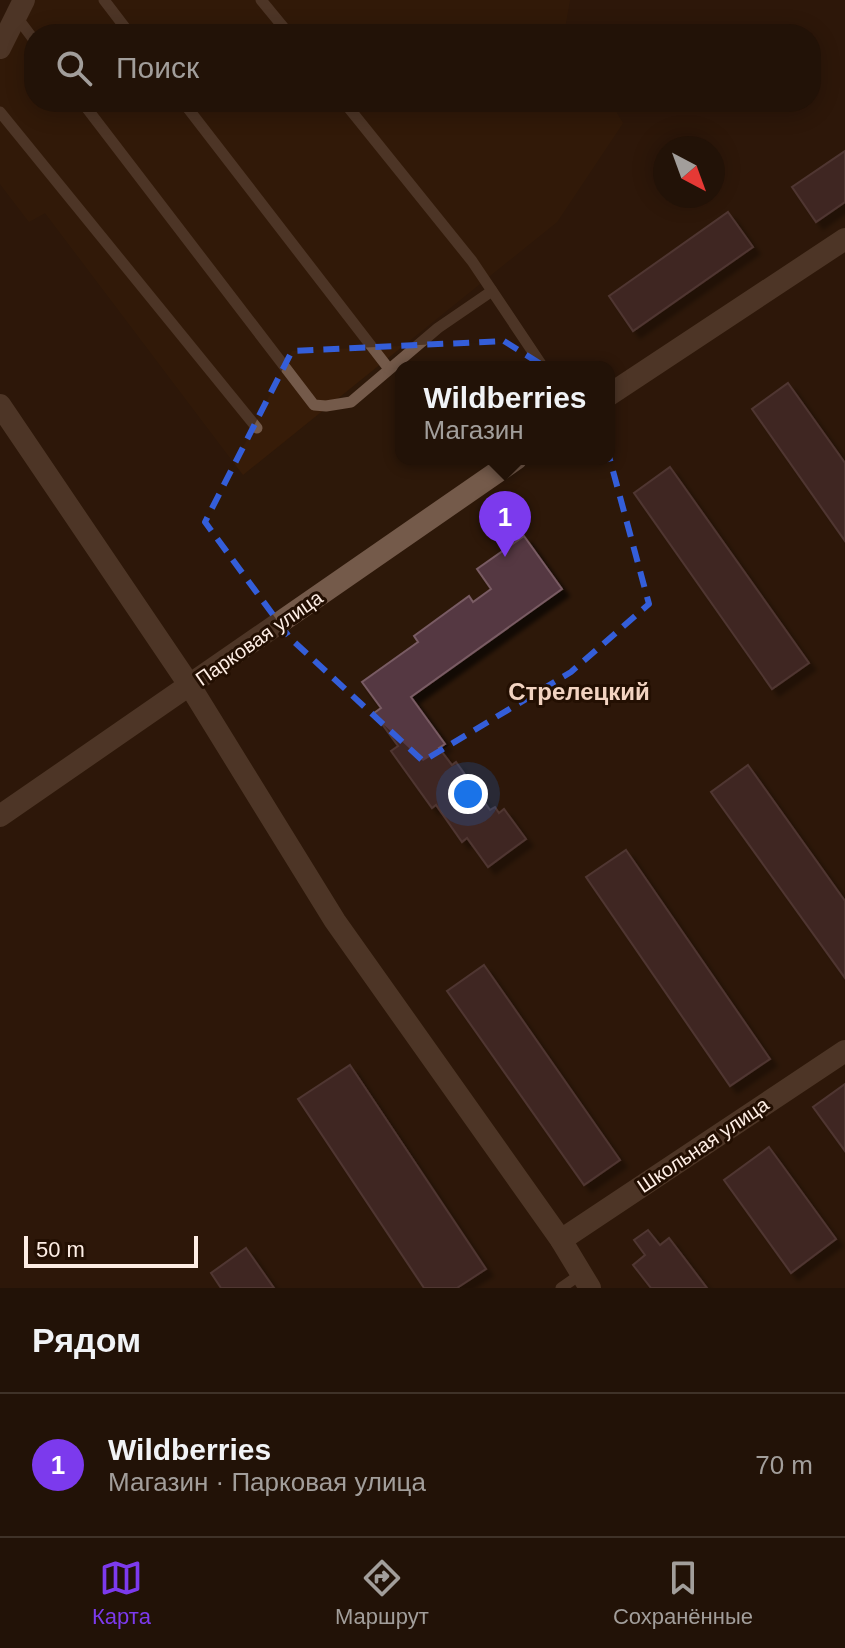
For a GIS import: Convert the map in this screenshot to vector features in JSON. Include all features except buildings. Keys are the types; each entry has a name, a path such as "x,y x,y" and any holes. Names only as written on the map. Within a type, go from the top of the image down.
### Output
{"street":[{"path":"0,48 20,8"},
{"path":"615,391 845,239"},
{"path":"0,405 190,686 335,921 561,1240 585,1281"},
{"name":"Парковая улица","path":"0,816 507,465"},
{"name":"Школьная улица","path":"561,1240 845,1051"}],"lane":[{"path":"104,0 122,24"},
{"path":"261,0 281,24"},
{"path":"0,112 257,428"},
{"path":"90,112 314,405 351,402 395,364"},
{"path":"191,112 389,369"},
{"path":"352,112 472,261 539,361"},
{"path":"399,361 438,328 492,291"},
{"path":"561,1288 585,1281"}],"highlighted area":[{"path":"504,341 593,397 649,604 571,672 423,761 290,638 205,522 292,351"}],"shaded area":[{"path":"17,0 570,0 566,24 24,24 24,112 616,112 623,123 557,222 243,475 45,213 29,222 0,184 0,46"}],"place":[{"name":"Wildberries","path":"505,557"}],"district":[{"name":"Стрелецкий","path":"579,691"}]}
